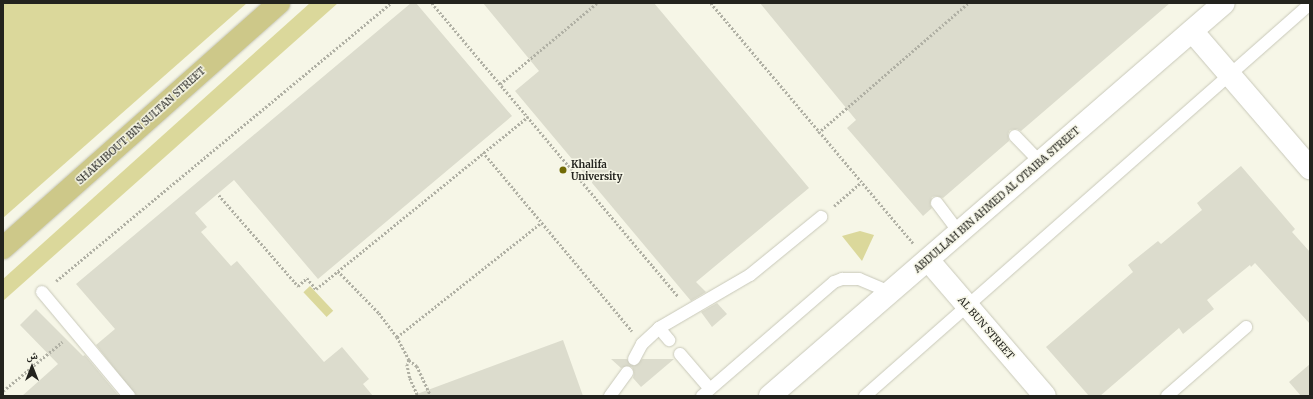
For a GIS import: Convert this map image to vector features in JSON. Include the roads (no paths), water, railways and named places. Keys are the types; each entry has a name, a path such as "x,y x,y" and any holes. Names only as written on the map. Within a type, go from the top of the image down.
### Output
{"main road":[{"name":"SHAKHBOUT BIN SULTAN STREET","path":"3,248 279,3"}],"street":[{"name":"ABDULLAH BIN AHMED AL OTAIBA STREET","path":"770,396 1224,3"},
{"path":"1192,31 1310,168"},
{"name":"AL BUN STREET","path":"928,260 1045,396"}],"lane":[{"path":"865,396 1310,4"},
{"path":"1015,136 1040,162"},
{"path":"937,204 960,232"},
{"path":"634,359 642,344 659,328 689,309 750,275 822,217"},
{"path":"680,354 706,392 834,282 842,279 859,279 890,292"},
{"path":"42,292 129,396"},
{"path":"1167,396 1246,327"},
{"path":"659,328 670,340"},
{"path":"610,396 627,373"}],"place":[{"name":"Khalifa University","path":"563,170"}]}
